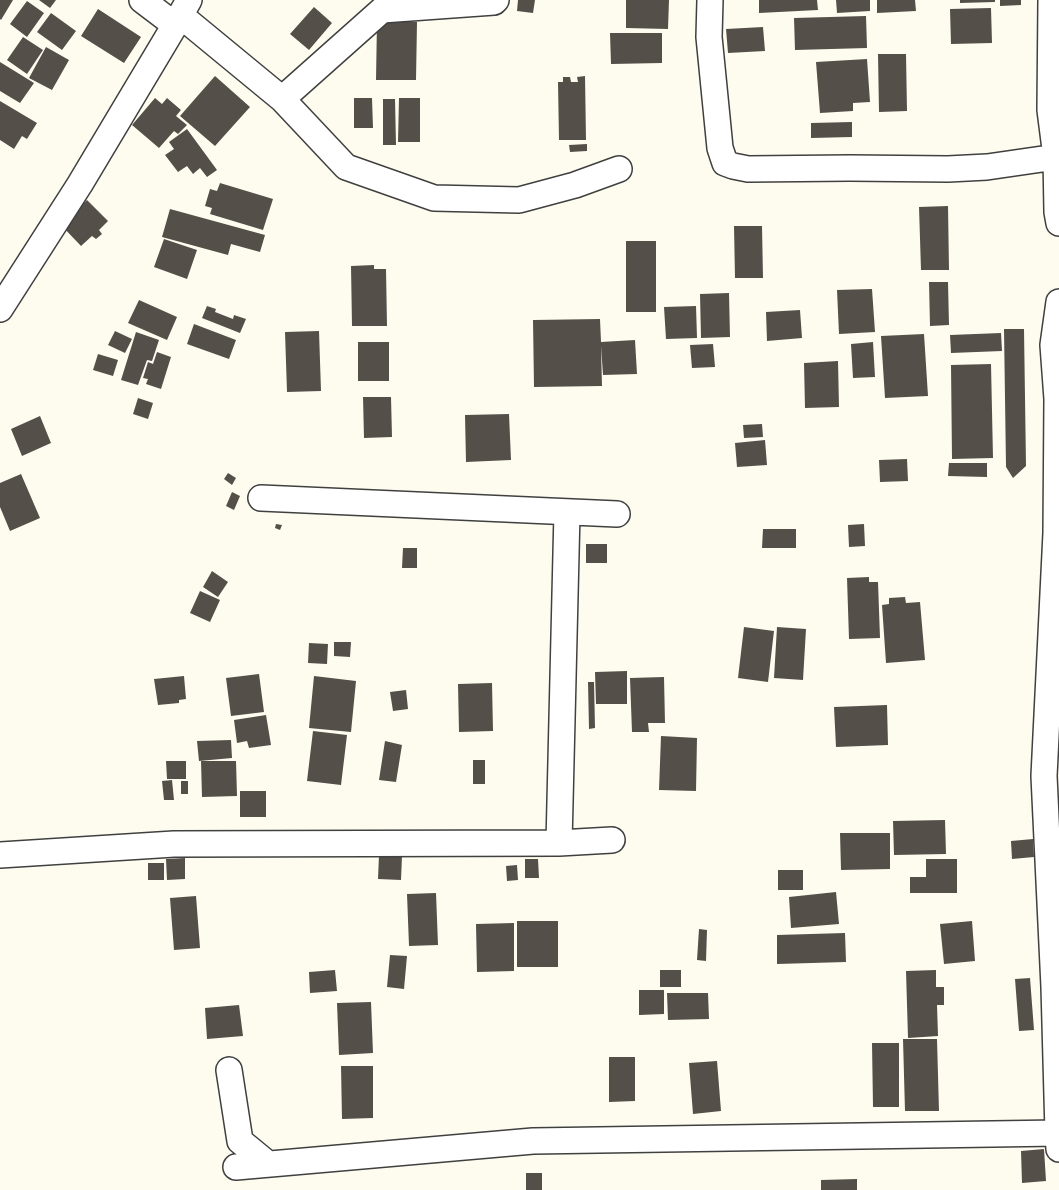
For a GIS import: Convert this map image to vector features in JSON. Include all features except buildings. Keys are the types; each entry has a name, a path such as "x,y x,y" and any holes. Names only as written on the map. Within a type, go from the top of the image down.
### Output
{"street":[{"path":"142,0 181,13 282,99 346,167 434,198 519,200 575,185 619,169"},
{"path":"282,99 382,10 494,2 496,0"},
{"path":"710,0 709,37 720,148 725,163 748,169 948,169 987,167 1056,157"},
{"path":"1051,0 1050,110 1056,157 1056,212 1059,223"},
{"path":"0,309 80,184 181,13"},
{"path":"236,1167 533,1141 1059,1141 1044,776 1056,533 1056,399 1053,344 1059,302"},
{"path":"261,498 617,514"},
{"path":"559,843 567,512"},
{"path":"0,855 174,844 559,843 612,840"},
{"path":"229,1070 240,1141 268,1164"}]}
